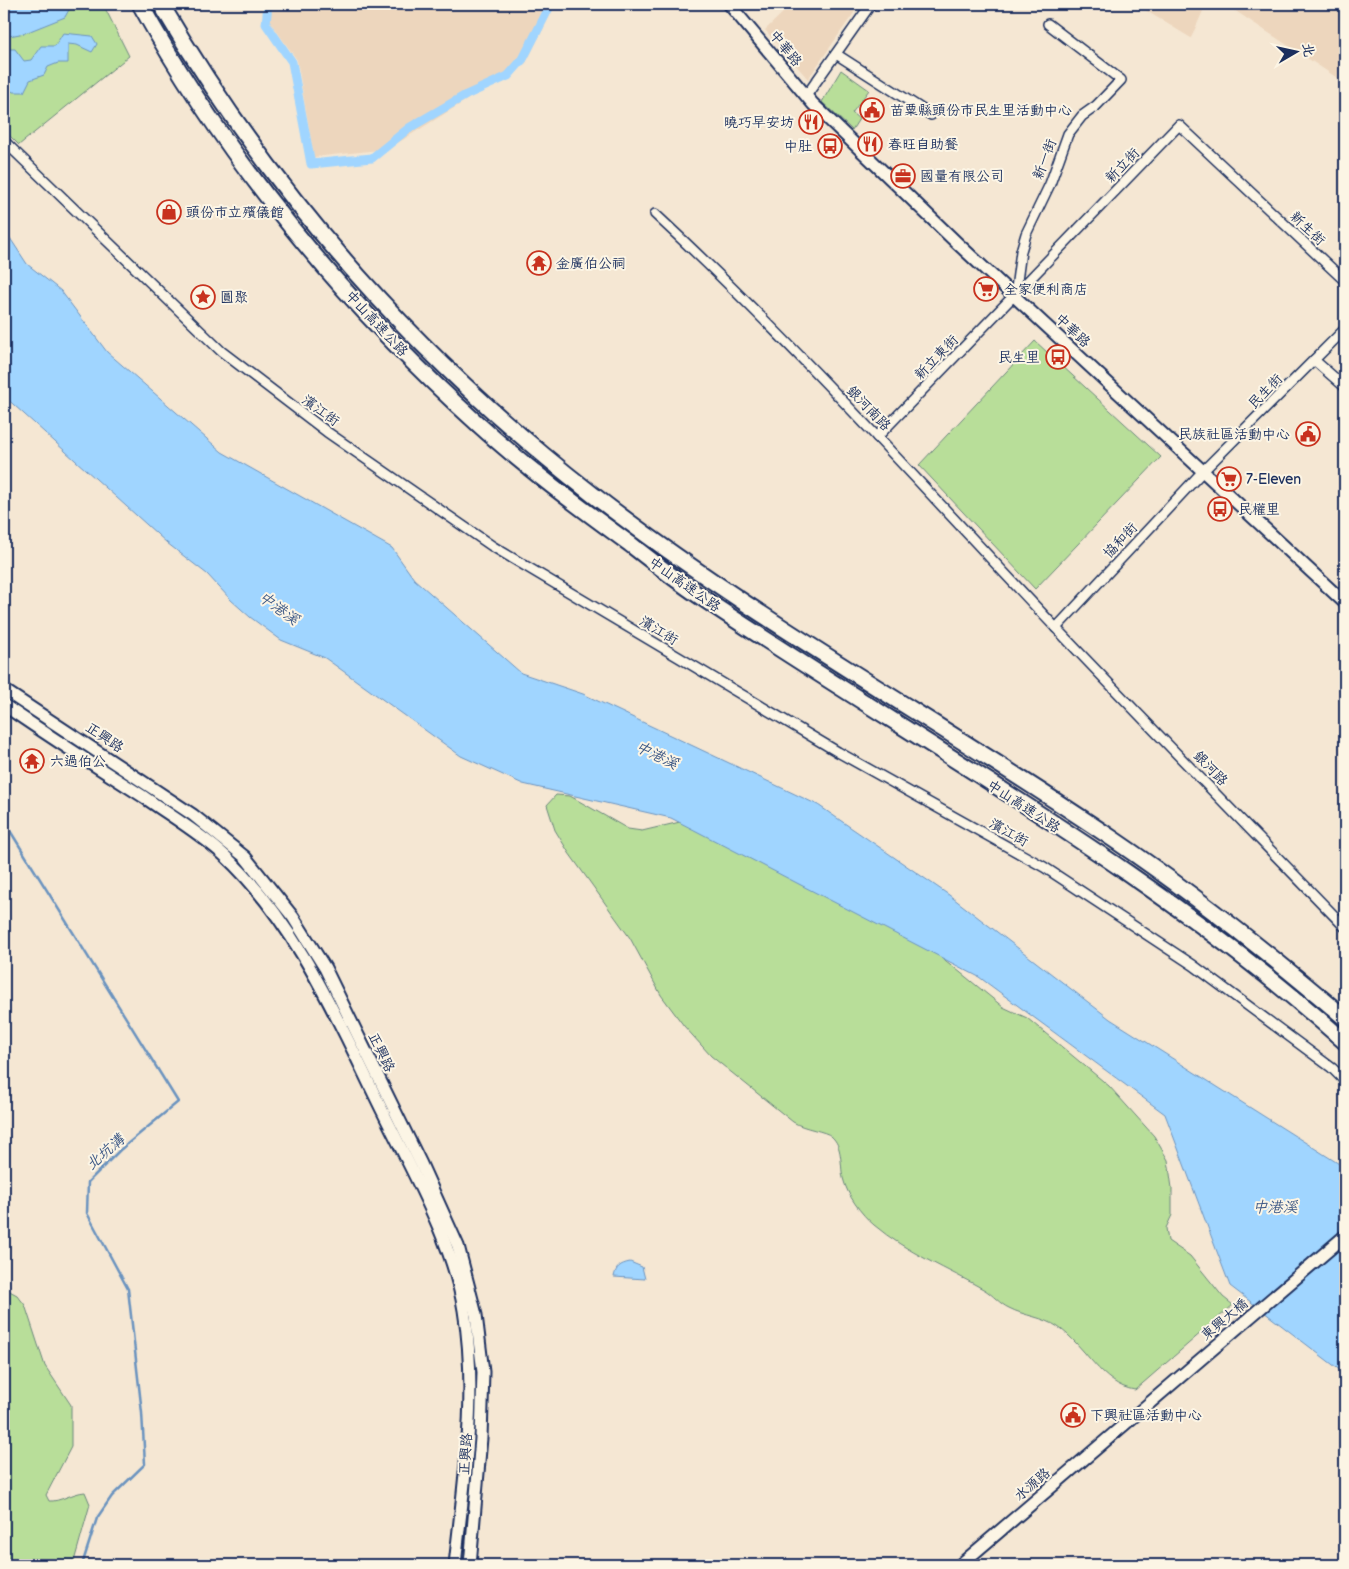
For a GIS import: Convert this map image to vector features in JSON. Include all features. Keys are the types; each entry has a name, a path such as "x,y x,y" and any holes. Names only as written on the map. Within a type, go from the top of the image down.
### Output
{"highway":[{"name":"中山高速公路","path":"140,4 194,94 264,192 365,311 477,424 591,516 697,594 1144,884 1291,993 1345,1042"},
{"name":"中山高速公路","path":"162,4 208,80 248,139 326,240 398,321 459,381 535,448 594,496 704,576 1114,840 1206,906 1345,1018"}],"main road":[{"name":"中華路","path":"729,4 806,96 1015,296 1345,603"},
{"path":"1331,590 1345,595"},
{"name":"正興路","path":"4,690 193,815 245,857 293,917 325,968 421,1164 458,1246 476,1315 483,1372 482,1438 470,1565"},
{"name":"正興路","path":"4,705 189,828 224,855 255,889 293,939 333,1011 409,1164 446,1246 463,1308 470,1366 470,1425 456,1565"},
{"name":"東興大橋","path":"1123,1424 1345,1236"},
{"name":"水源路","path":"960,1565 1123,1424"}],"street":[{"path":"806,96 871,4"},
{"name":"新一街","path":"1015,296 1021,251 1026,234 1050,184 1068,134 1082,116 1096,106 1121,80 1048,24"},
{"path":"836,54 931,115"},
{"name":"新立街","path":"1015,296 1179,125 1253,194"},
{"name":"濱江街","path":"4,141 226,356 327,432 492,546 838,752 1044,866 1193,965 1332,1068 1345,1081"},
{"name":"新生街","path":"1253,194 1345,281"},
{"name":"銀河南路","path":"655,214 720,275 877,437 1056,628"},
{"name":"新立東街","path":"877,437 1015,296"},
{"name":"民生街","path":"1203,471 1345,329"},
{"path":"1314,360 1345,387"},
{"name":"協和街","path":"1056,628 1203,471"},
{"name":"銀河路","path":"1056,628 1345,927"}],"shaded area":[{"path":"271,4 556,4 526,63 388,149 314,157 297,60 268,19"},
{"path":"792,4 860,4 808,79 765,30"},
{"path":"1135,4 1206,4 1191,38"},
{"path":"1225,4 1345,4 1345,83"}],"green space":[{"path":"4,4 103,4 129,56 19,145 4,130"},
{"path":"841,70 869,90 852,113 859,119 852,130 822,102"},
{"path":"1035,341 1161,457 1035,589 919,465"},
{"path":"556,795 570,796 628,829 642,831 680,822 704,826 940,956 1003,1007 1027,1018 1109,1086 1154,1136 1168,1160 1172,1188 1172,1215 1166,1228 1168,1241 1190,1256 1223,1297 1233,1305 1135,1390 1123,1387 1103,1373 1077,1344 1058,1327 1047,1321 1015,1311 985,1290 914,1252 887,1235 864,1215 851,1197 843,1178 838,1145 835,1140 824,1133 793,1122 711,1056 684,1026 661,995 630,938 569,853 555,830 547,805"},
{"path":"4,1288 17,1295 25,1305 45,1366 71,1405 71,1447 46,1495 49,1501 53,1501 85,1492 90,1504 73,1565 4,1565"}],"water":[{"path":"4,4 72,4 65,17 25,33 4,37"},
{"path":"63,33 92,36 97,44 92,52 77,45 68,44 68,63 58,63 48,67 44,75 30,80 24,92 13,92 4,85 4,49 15,49 24,61 31,60 41,46 55,46"},
{"name":"中港溪","path":"4,234 8,235 27,264 61,291 107,352 222,452 392,548 414,579 521,673 583,694 818,805 949,895 1110,1019 1344,1167 1345,1374 1230,1286 1165,1114 979,977 671,818 523,784 461,756 325,658 281,640 250,617 207,574 167,543 4,396"},
{"path":"630,1262 642,1267 645,1279 614,1277 619,1266"}],"waterway":[{"path":"268,4 266,24 292,62 311,164 372,158 409,128 466,95 508,76 523,59 551,4"},
{"name":"北坑溝","path":"4,821 178,1102 120,1150 88,1182 87,1213 128,1289 142,1413 145,1464 112,1496 97,1518 82,1565"}],"place":[{"name":"苗粟縣頭份巿民生里活動中心","path":"872,110"},
{"name":"曉巧早安坊","path":"811,122"},
{"name":"春旺自助餐","path":"870,144"},
{"name":"中肚","path":"830,146"},
{"name":"國量有限公司","path":"903,176"},
{"name":"頭份市立殯儀館","path":"169,212"},
{"name":"金廣伯公祠","path":"539,263"},
{"name":"全家便利商店","path":"986,289"},
{"name":"圓聚","path":"203,297"},
{"name":"民生里","path":"1058,357"},
{"name":"民族社區活動中心","path":"1308,434"},
{"name":"7-Eleven","path":"1229,479"},
{"name":"民權里","path":"1220,509"},
{"name":"六過伯公","path":"32,761"},
{"name":"下興社區活動中心","path":"1073,1415"}]}
